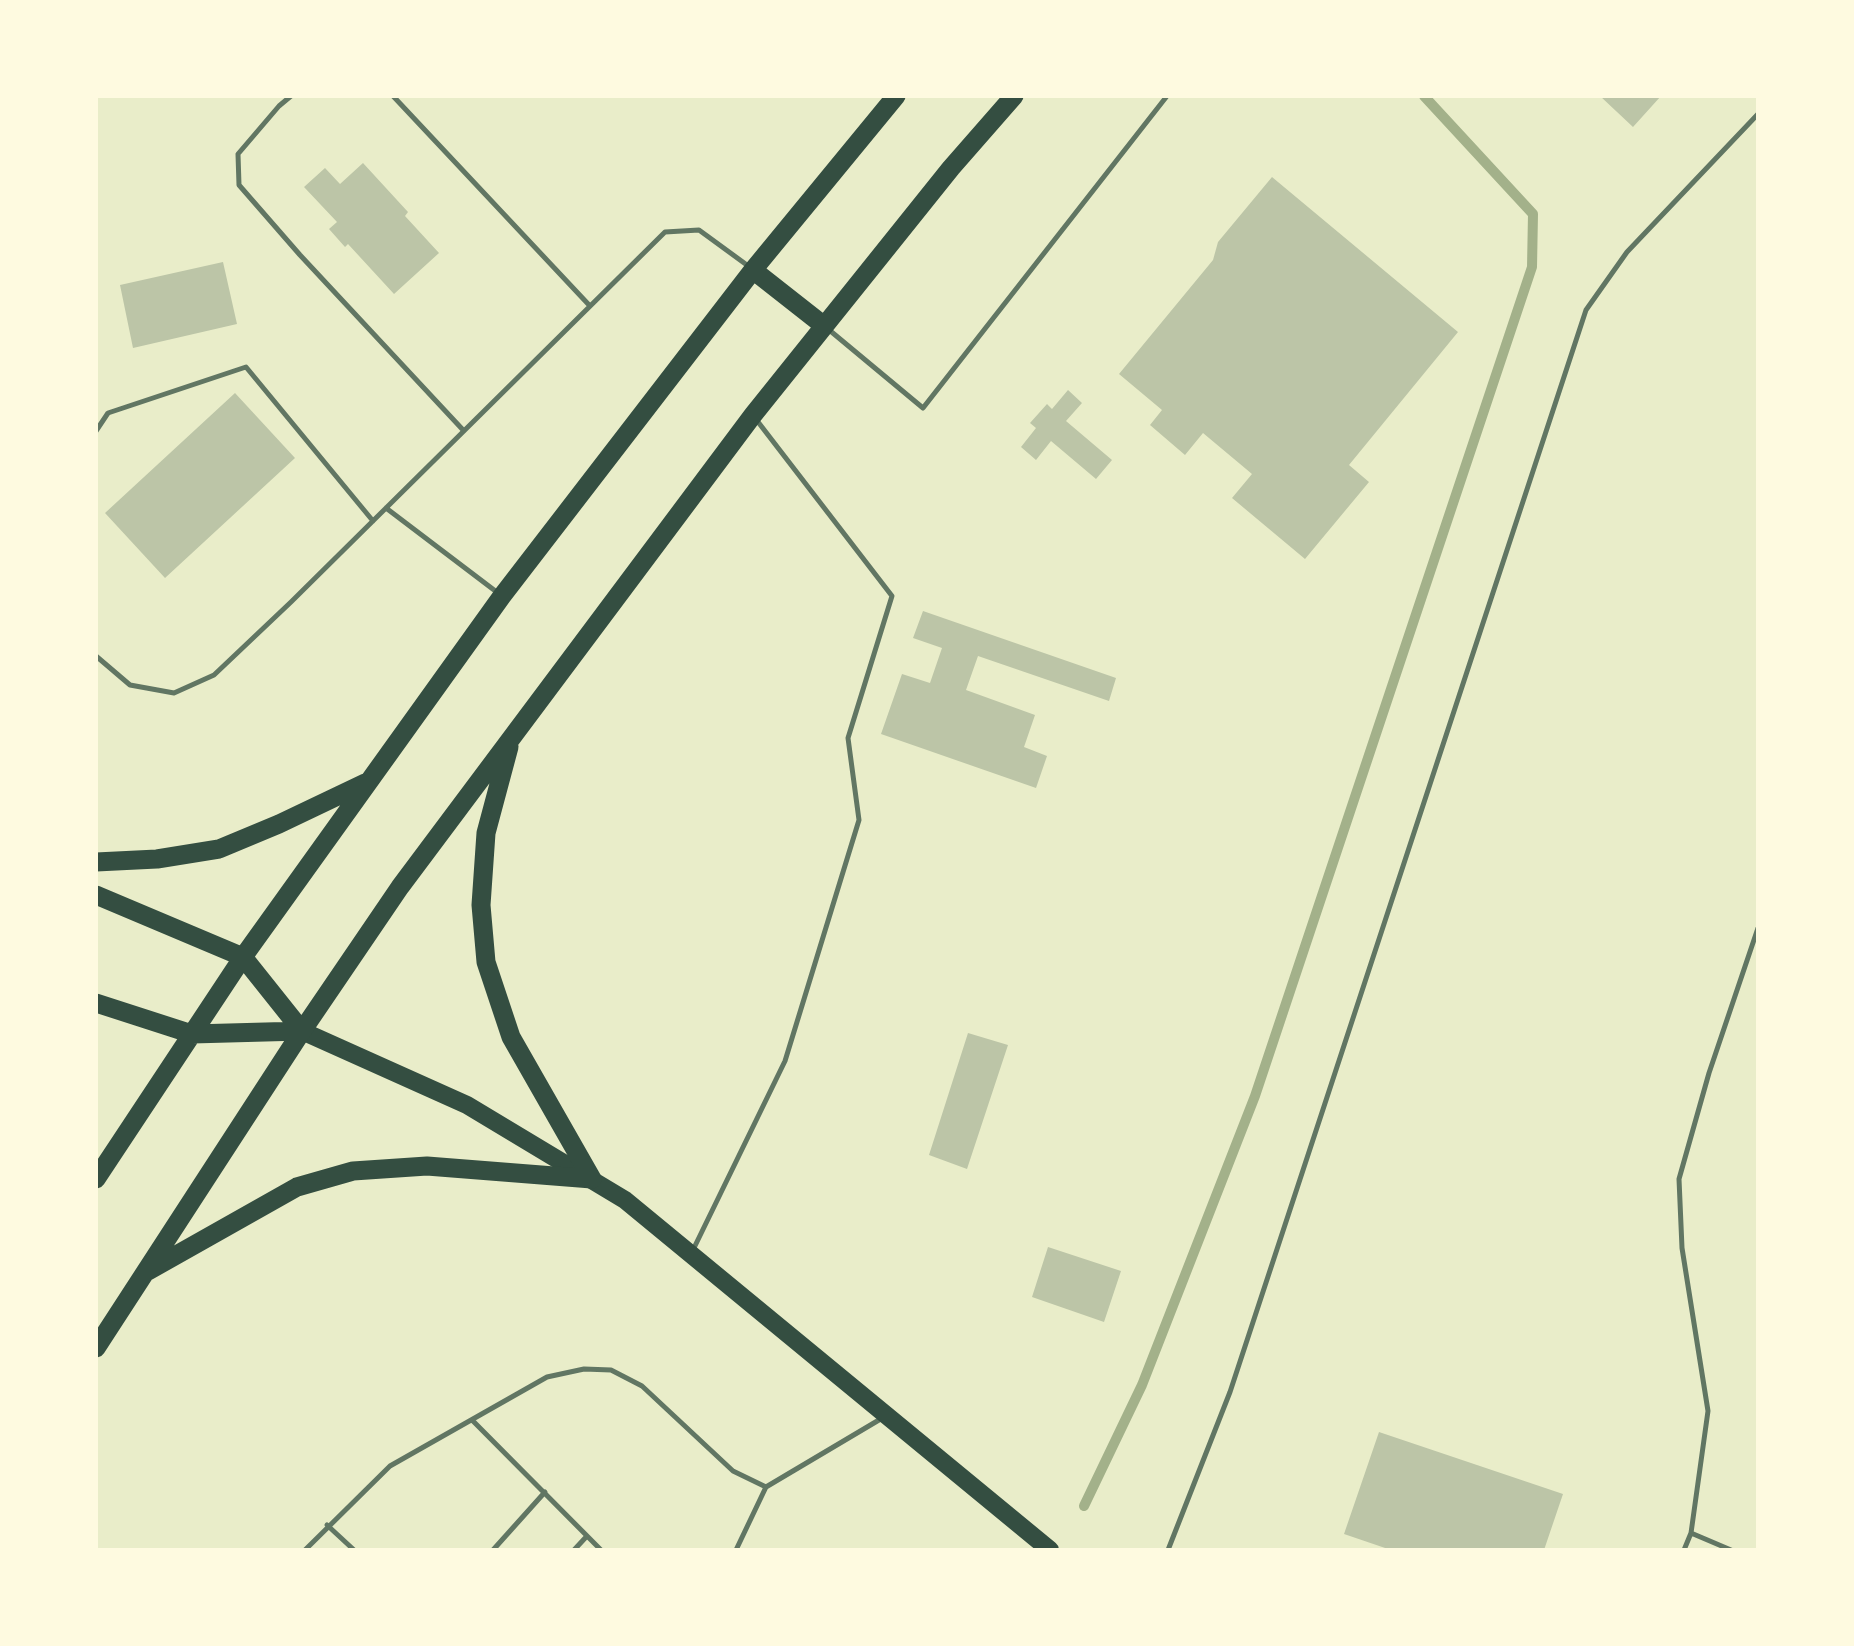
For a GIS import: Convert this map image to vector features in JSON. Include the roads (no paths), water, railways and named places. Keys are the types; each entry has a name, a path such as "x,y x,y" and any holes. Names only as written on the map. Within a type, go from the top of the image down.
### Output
{"highway":[{"path":"96,1180 243,957 502,596 753,270 897,96"},
{"path":"96,1348 302,1031 400,887 753,415 951,168 1014,96"},
{"path":"753,270 823,325"},
{"path":"512,736 486,833 481,905 486,962 511,1037 592,1179"},
{"path":"96,862 157,859 219,849 366,783"},
{"path":"96,895 243,957 302,1031"},
{"path":"96,1003 192,1034 302,1031"},
{"path":"143,1274 297,1187 353,1171 428,1166 592,1179"}],"main road":[{"path":"302,1031 467,1105 625,1200 1049,1550"}],"lane":[{"path":"291,96 279,106 238,154 239,185 300,255 464,431"},
{"path":"393,96 590,306"},
{"path":"823,325 923,408 1167,96"},
{"path":"1168,1550 1230,1392 1586,310 1627,252 1758,114"},
{"path":"96,656 130,685 174,693 214,675 665,232 699,230 753,270"},
{"path":"96,431 108,413 246,367 373,521"},
{"path":"691,1255 785,1061 859,820 848,738 891,596 753,415"},
{"path":"386,508 502,596"},
{"path":"1685,1550 1691,1532 1709,1411 1682,1248 1679,1179 1709,1073 1758,929"},
{"path":"304,1550 390,1466 547,1377 584,1369 611,1370 642,1386 733,1471 766,1486"},
{"path":"736,1550 766,1486 886,1416"},
{"path":"472,1419 601,1550"},
{"path":"493,1550 545,1492"},
{"path":"327,1525 354,1550"},
{"path":"1691,1532 1731,1550"},
{"path":"574,1550 587,1536"}],"waterway":[{"path":"1084,1506 1142,1385 1255,1096 1532,267 1533,214 1424,96"}]}
